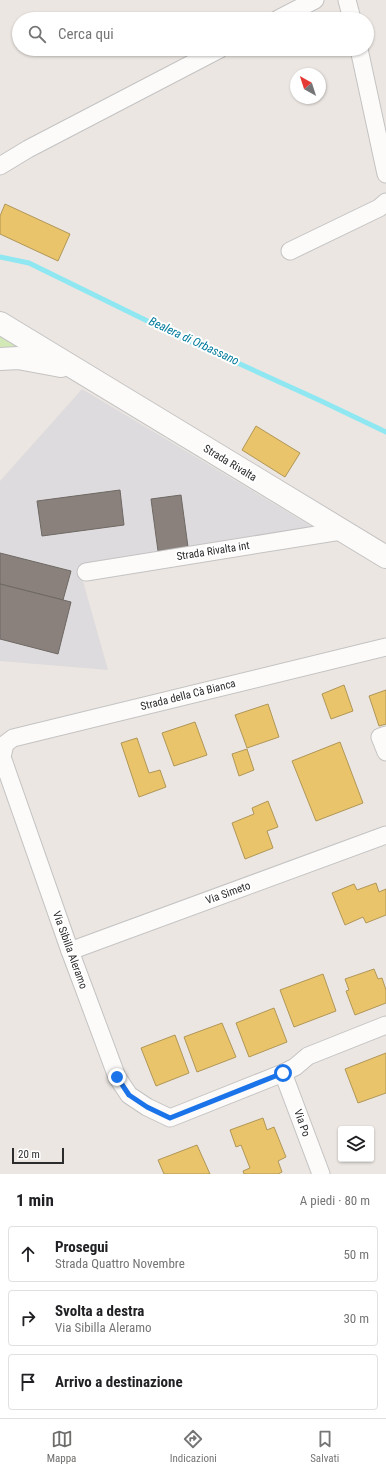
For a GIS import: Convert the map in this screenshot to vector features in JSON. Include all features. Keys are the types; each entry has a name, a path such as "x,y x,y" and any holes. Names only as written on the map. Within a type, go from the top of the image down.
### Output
{"street":[{"path":"292,12 315,0"},
{"path":"347,0 350,12"},
{"path":"0,166 35,146 207,56"},
{"path":"361,56 386,174"},
{"path":"290,251 379,208 386,202"},
{"name":"Strada Rivalta","path":"0,323 386,557"},
{"name":"Strada Rivalta","path":"0,359 18,358 74,368"},
{"name":"Strada Rivalta int","path":"86,572 341,531"},
{"name":"Strada della Cà Bianca","path":"2,757 5,744 13,738 386,646"},
{"path":"386,735 380,737 386,752"},
{"name":"Via Sibilla Aleramo","path":"2,757 70,951 117,1077 129,1095 147,1107 170,1118 283,1073"},
{"name":"Via Simeto","path":"70,951 386,835"},
{"path":"283,1073 295,1067 308,1056 386,1025"},
{"name":"Via Po","path":"283,1073 321,1174"}],"shaded area":[{"path":"82,389 331,538 83,581 108,670 0,661 0,481"}],"green space":[{"path":"0,327 25,342 17,350 0,350"}],"building: Abitazioni":[{"path":"5,204 70,234 58,261 0,234 0,216"},
{"path":"256,426 300,453 285,477 242,450"},
{"path":"344,685 353,711 331,719 322,694"},
{"path":"386,690 386,724 379,726 369,696"},
{"path":"268,704 279,737 247,748 235,715"},
{"path":"195,722 207,755 174,766 162,733"},
{"path":"137,738 149,773 160,770 166,787 139,797 121,743"},
{"path":"340,742 363,803 316,821 292,761"},
{"path":"247,749 254,770 239,776 232,754"},
{"path":"268,801 278,827 267,831 273,848 245,859 232,823 254,814 252,808"},
{"path":"376,883 379,892 386,889 386,915 366,923 363,917 345,925 332,893 354,884 357,890"},
{"path":"374,969 378,979 382,978 386,990 386,1003 355,1015 346,991 349,990 345,979"},
{"path":"323,974 336,1011 294,1027 280,990"},
{"path":"274,1008 287,1042 249,1057 236,1023"},
{"path":"222,1023 236,1057 197,1072 184,1037"},
{"path":"175,1035 189,1073 156,1086 141,1048"},
{"path":"386,1053 386,1093 358,1103 345,1069"},
{"path":"263,1118 267,1130 274,1127 286,1157 278,1161 282,1172 278,1174 244,1174 243,1171 250,1168 241,1145 236,1147 230,1130"},
{"path":"197,1145 210,1174 164,1174 158,1160"}],"building: Industria":[{"path":"120,490 124,525 42,536 37,501"},
{"path":"181,495 188,547 158,551 151,499"},
{"path":"0,553 71,571 63,600 0,584"},
{"path":"0,584 71,602 58,654 0,639"}],"waterway":[{"name":"Bealera di Orbassano","path":"0,257 29,263 176,335 386,432"}],"route":[{"path":"117,1077 129,1095 147,1107 170,1118 283,1073"}]}
